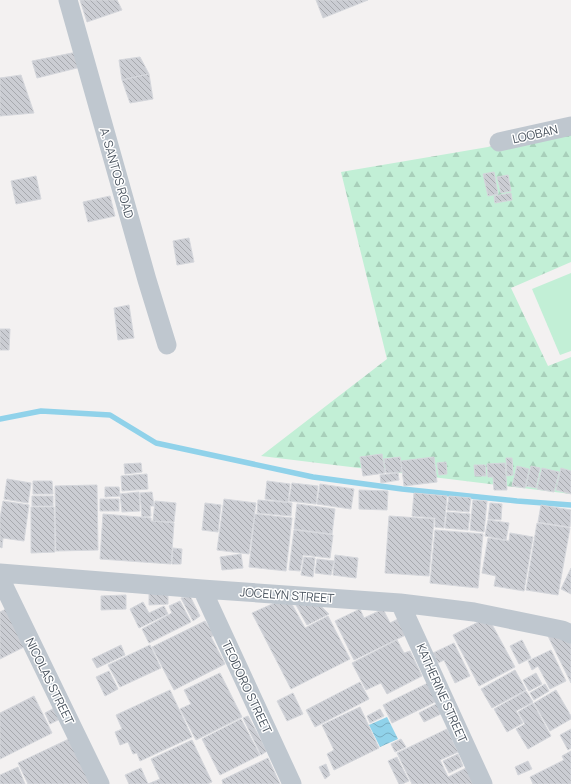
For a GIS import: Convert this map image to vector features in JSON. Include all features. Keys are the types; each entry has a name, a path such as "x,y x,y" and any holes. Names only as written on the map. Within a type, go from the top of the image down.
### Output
{"street":[{"name":"A. SANTOS ROAD","path":"68,0 147,280 167,345"},
{"name":"LOOBAN","path":"499,142 571,126"},
{"name":"JOCELYN STREET","path":"0,573 400,603 474,612 554,628 571,634"},
{"name":"NICOLAS STREET","path":"0,578 100,784"},
{"name":"TEODORO STREET","path":"202,589 292,784"},
{"name":"KATHERINE STREET","path":"400,603 483,784"}],"green space":[{"path":"571,133 571,262 511,288 548,366 571,357 571,494 261,456 387,359 341,172"},
{"path":"571,273 571,351 560,355 532,289"}],"water":[{"path":"387,717 398,739 380,747 369,725"}],"building":[{"path":"80,0 117,0 122,10 87,22"},
{"path":"316,0 368,0 323,18"},
{"path":"77,52 81,67 37,78 32,61"},
{"path":"140,57 149,74 122,80 119,60"},
{"path":"149,74 153,99 130,103 122,80"},
{"path":"21,75 34,113 0,116 0,78"},
{"path":"494,172 498,194 488,196 483,174"},
{"path":"508,175 511,191 501,193 497,177"},
{"path":"36,176 41,199 16,204 11,181"},
{"path":"511,193 512,200 495,203 494,196"},
{"path":"110,196 115,216 88,222 83,202"},
{"path":"189,238 194,262 177,265 173,241"},
{"path":"129,305 134,338 118,340 114,308"},
{"path":"0,329 10,329 9,350 0,350"},
{"path":"382,454 385,473 363,476 360,457"},
{"path":"400,457 402,472 386,473 384,459"},
{"path":"434,457 437,482 404,486 401,461"},
{"path":"506,458 512,458 513,475 507,476"},
{"path":"446,462 447,474 439,475 437,463"},
{"path":"141,463 142,472 125,474 124,464"},
{"path":"505,463 507,490 494,490 493,477 488,477 487,464"},
{"path":"474,465 485,465 486,476 475,476"},
{"path":"517,466 529,469 525,488 512,486"},
{"path":"531,466 540,468 536,488 526,486"},
{"path":"542,468 559,472 554,492 537,489"},
{"path":"561,468 571,471 571,494 556,490"},
{"path":"398,473 399,480 381,483 380,475"},
{"path":"147,474 148,489 122,491 121,476"},
{"path":"7,479 31,483 28,503 4,499"},
{"path":"33,481 52,481 53,494 33,494"},
{"path":"267,481 290,484 288,502 265,499"},
{"path":"292,483 318,486 316,504 289,501"},
{"path":"320,484 354,489 351,509 317,504"},
{"path":"97,485 98,550 56,551 55,486"},
{"path":"105,487 119,487 120,496 105,497"},
{"path":"359,490 388,491 387,510 359,509"},
{"path":"139,492 140,511 122,512 120,494"},
{"path":"152,492 154,506 150,506 151,516 142,517 140,493"},
{"path":"414,493 447,496 444,528 435,527 435,518 412,516"},
{"path":"32,496 53,496 53,506 32,506"},
{"path":"449,496 471,498 469,512 447,510"},
{"path":"100,499 119,499 119,511 100,511"},
{"path":"224,499 256,503 249,554 217,550"},
{"path":"258,500 292,503 291,516 257,513"},
{"path":"473,500 487,501 484,532 470,530"},
{"path":"3,501 29,505 24,541 3,538 2,548 0,547 0,518"},
{"path":"155,501 176,503 174,522 153,521"},
{"path":"205,503 221,505 218,532 202,530"},
{"path":"490,503 502,504 501,520 488,519"},
{"path":"297,504 335,509 332,534 294,529"},
{"path":"541,505 571,510 570,527 538,522"},
{"path":"31,507 54,507 55,552 31,553"},
{"path":"447,512 470,514 468,530 445,528"},
{"path":"103,514 151,518 151,521 174,523 171,564 100,559"},
{"path":"255,514 292,518 286,571 249,567"},
{"path":"389,516 434,519 429,576 385,573"},
{"path":"488,520 509,523 506,540 485,536"},
{"path":"537,523 570,528 558,595 526,590"},
{"path":"294,530 333,535 330,558 303,555 300,571 289,570"},
{"path":"435,530 483,534 478,588 430,583"},
{"path":"510,533 533,537 524,591 494,586 496,576 482,573 488,538 509,541"},
{"path":"173,548 182,549 181,564 172,564"},
{"path":"241,554 243,568 222,570 220,557"},
{"path":"335,555 358,558 356,578 333,575"},
{"path":"304,557 315,558 313,577 301,575"},
{"path":"317,559 334,561 331,575 315,573"},
{"path":"571,568 571,594 561,589"},
{"path":"149,593 168,593 168,604 149,605"},
{"path":"126,595 126,609 101,610 101,596"},
{"path":"190,596 200,616 193,621 181,598"},
{"path":"288,597 305,628 328,616 350,659 291,689 252,613"},
{"path":"180,601 191,622 149,643 142,629 172,613 169,606"},
{"path":"143,602 149,613 164,606 168,614 139,628 130,609"},
{"path":"317,602 329,614 307,625 296,605"},
{"path":"8,608 26,646 0,659 0,612"},
{"path":"360,609 364,618 383,609 390,623 404,616 412,632 354,660 335,621"},
{"path":"488,617 515,667 479,686 453,635"},
{"path":"205,621 214,635 211,637 225,664 174,690 152,647"},
{"path":"545,630 571,643 571,683"},
{"path":"397,640 404,653 410,651 422,676 387,694 381,683 366,690 352,663"},
{"path":"522,640 531,658 519,664 510,646"},
{"path":"454,643 470,676 455,683 444,660 438,663 433,653"},
{"path":"121,645 125,655 97,668 92,659"},
{"path":"150,645 161,668 120,687 108,665"},
{"path":"551,650 566,681 550,689 538,666 532,670 528,661"},
{"path":"515,670 526,690 492,708 481,689"},
{"path":"109,671 118,689 105,696 96,677"},
{"path":"220,673 242,717 196,740 180,709 191,704 184,690"},
{"path":"536,673 542,684 529,691 523,680"},
{"path":"360,682 369,699 315,727 306,710"},
{"path":"428,683 437,701 392,723 383,705"},
{"path":"545,684 549,691 534,700 530,693"},
{"path":"170,690 192,737 140,761 137,753 133,754 128,742 120,745 115,732 122,729 116,715"},
{"path":"556,690 571,716 571,719 550,731 534,703"},
{"path":"526,691 533,702 516,711 523,723 507,732 494,709"},
{"path":"293,693 303,714 287,721 277,701"},
{"path":"34,696 52,733 0,759 0,713"},
{"path":"440,702 445,712 424,722 419,713"},
{"path":"533,703 551,736 528,749 516,729 525,724 518,712"},
{"path":"56,707 62,718 50,724 45,713"},
{"path":"360,707 379,748 334,770 327,754 334,750 322,725"},
{"path":"380,709 384,716 370,723 367,716"},
{"path":"248,716 267,751 261,755 243,718"},
{"path":"241,719 260,755 220,775 202,739"},
{"path":"447,729 458,752 440,760 448,777 466,768 474,784 412,784 397,753"},
{"path":"571,729 571,748 568,750 560,735"},
{"path":"73,737 91,784 28,784 18,763"},
{"path":"401,739 406,747 395,752 391,744"},
{"path":"192,740 212,782 207,784 148,784 160,779 151,759"},
{"path":"571,751 571,784 533,784 530,777 564,760 562,756"},
{"path":"458,754 463,766 449,773 443,761"},
{"path":"397,757 409,781 402,784 399,784 388,761"},
{"path":"268,758 280,784 223,784 222,780"},
{"path":"528,761 532,769 518,775 515,767"},
{"path":"326,764 330,775 325,779 319,767"},
{"path":"18,767 25,784 0,784 0,775"},
{"path":"141,768 148,784 129,784 125,775"}],"waterway":[{"path":"0,419 41,411 110,415 156,443 313,477 402,489 571,505"}]}
